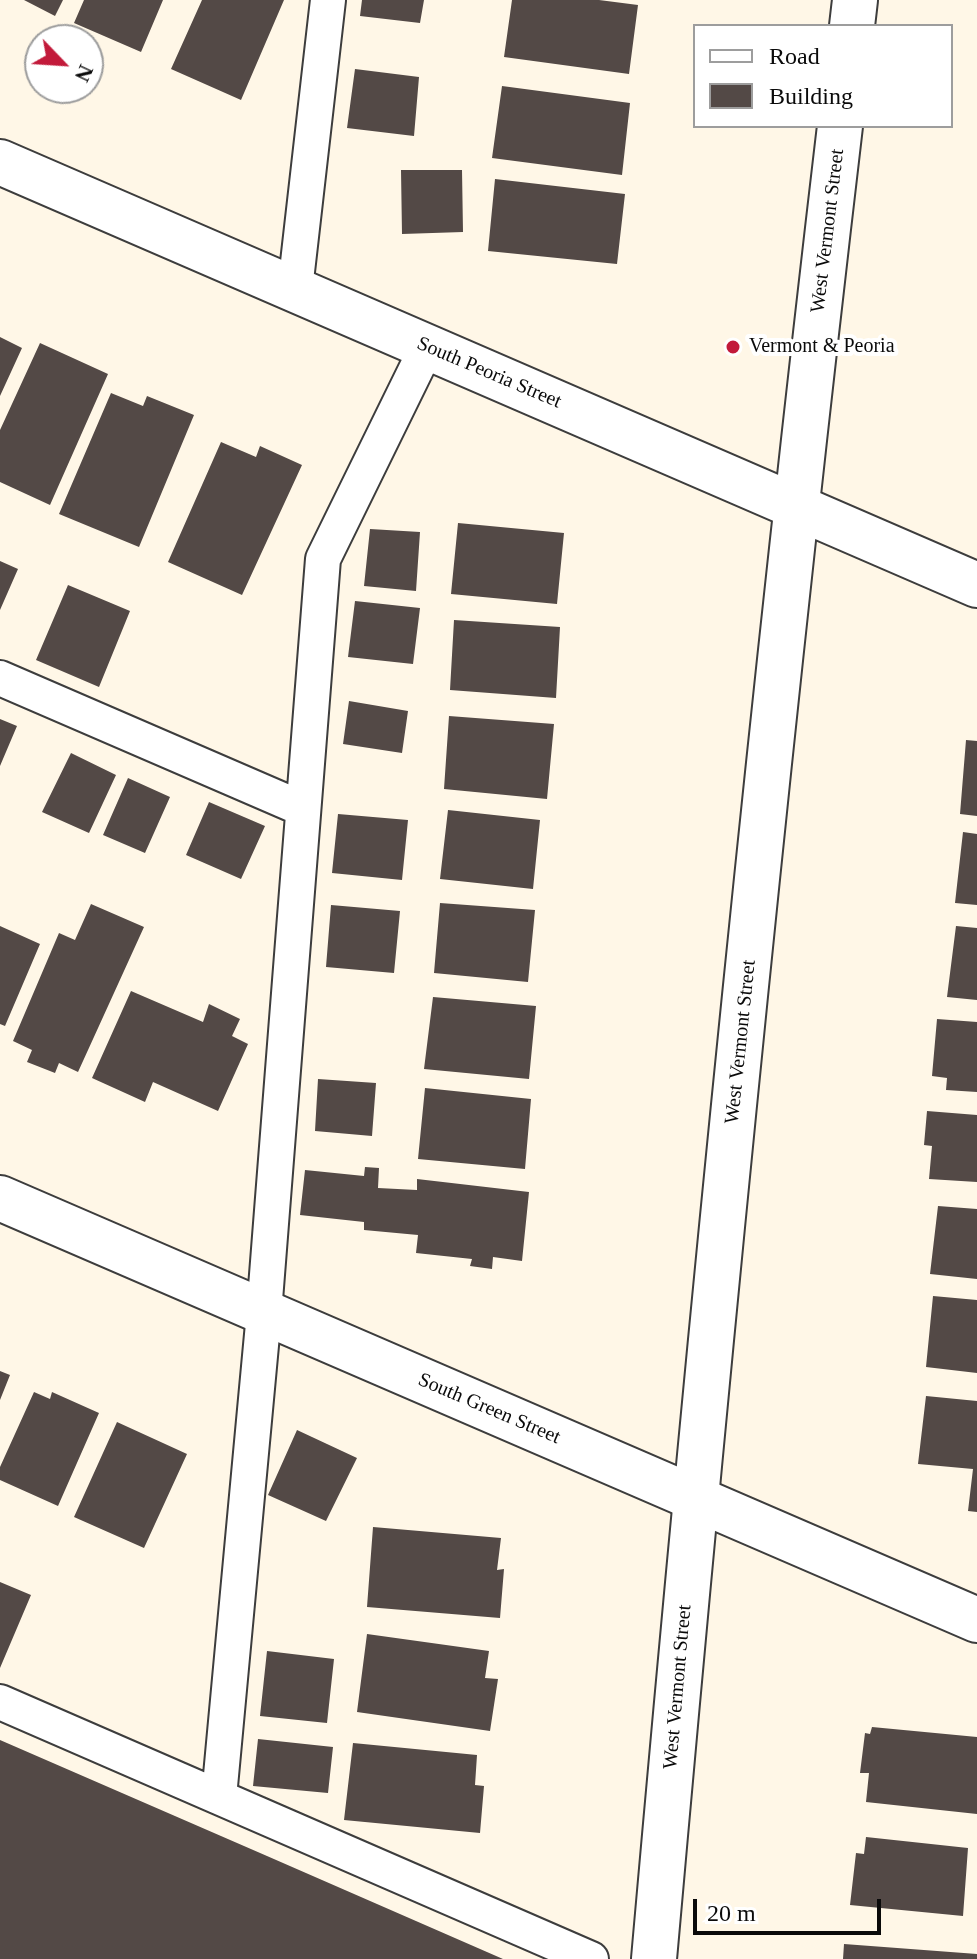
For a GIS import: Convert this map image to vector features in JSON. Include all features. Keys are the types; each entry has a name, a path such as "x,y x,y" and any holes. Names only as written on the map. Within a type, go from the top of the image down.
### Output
{"street":[{"path":"852,24 855,0"},
{"name":"West Vermont Street","path":"654,1959 695,1499 795,506 840,128"},
{"name":"South Peoria Street","path":"0,162 977,585"},
{"name":"South Green Street","path":"0,1198 977,1620"}],"lane":[{"path":"295,289 328,0"},
{"path":"219,1797 264,1313 323,559 427,347"},
{"path":"0,678 303,809"},
{"path":"0,1702 591,1959"}],"building":[{"path":"24,0 63,0 55,16"},
{"path":"84,0 163,0 141,52 104,36 104,24 74,23"},
{"path":"202,0 284,0 241,100 171,69"},
{"path":"362,0 424,0 420,23 360,16"},
{"path":"512,0 599,0 638,5 629,74 504,57"},
{"path":"355,69 419,77 414,136 347,128"},
{"path":"502,86 630,103 622,175 492,158"},
{"path":"401,170 462,170 463,232 402,234"},
{"path":"495,179 625,194 617,264 488,251"},
{"path":"0,337 22,348 0,396"},
{"path":"40,343 108,374 50,505 0,482 0,430"},
{"path":"111,393 143,406 147,396 194,415 139,547 59,514"},
{"path":"221,442 256,457 260,446 302,465 242,595 168,562"},
{"path":"458,523 564,533 557,604 451,594"},
{"path":"370,529 420,532 416,591 364,586"},
{"path":"0,561 18,569 0,610"},
{"path":"68,585 130,611 99,687 36,660"},
{"path":"355,601 420,608 413,664 348,657"},
{"path":"454,620 560,627 556,698 450,690"},
{"path":"349,701 408,711 402,753 343,744"},
{"path":"449,716 554,724 547,799 444,789"},
{"path":"0,719 17,726 0,766"},
{"path":"966,740 977,741 977,816 960,814"},
{"path":"71,753 116,775 89,833 42,812"},
{"path":"128,778 170,797 145,853 103,835"},
{"path":"209,802 265,826 241,879 186,855"},
{"path":"448,810 540,820 533,889 440,879"},
{"path":"338,814 408,820 402,880 332,873"},
{"path":"963,832 977,834 977,905 955,903"},
{"path":"440,903 535,910 528,982 434,973"},
{"path":"91,904 144,927 78,1072 59,1063 55,1073 27,1062 32,1050 13,1041 59,933 75,940"},
{"path":"331,905 400,911 394,973 326,967"},
{"path":"0,926 40,944 5,1026 0,1024"},
{"path":"956,926 977,928 977,1000 947,997"},
{"path":"131,991 203,1022 209,1004 240,1019 232,1036 248,1044 218,1111 153,1082 145,1102 92,1078"},
{"path":"433,997 536,1006 529,1079 424,1069"},
{"path":"937,1019 977,1022 977,1092 946,1090 947,1078 932,1076"},
{"path":"318,1079 376,1083 372,1136 315,1131"},
{"path":"425,1088 531,1099 525,1169 418,1159"},
{"path":"927,1111 977,1115 977,1182 929,1179 932,1146 924,1145"},
{"path":"365,1167 379,1168 378,1188 417,1190 417,1179 529,1192 522,1261 493,1257 492,1269 470,1266 472,1259 416,1253 418,1235 364,1230 364,1222 300,1215 305,1170 364,1176"},
{"path":"938,1206 977,1209 977,1279 930,1274"},
{"path":"933,1296 977,1300 977,1373 926,1367"},
{"path":"0,1371 10,1375 0,1400"},
{"path":"34,1392 50,1399 52,1392 99,1413 58,1506 0,1480 0,1467"},
{"path":"926,1396 977,1401 977,1512 968,1511 973,1469 918,1464"},
{"path":"117,1422 187,1454 144,1548 74,1517"},
{"path":"297,1430 357,1458 326,1521 268,1495"},
{"path":"373,1527 501,1538 497,1570 504,1569 500,1618 367,1607"},
{"path":"0,1582 31,1595 0,1668"},
{"path":"367,1634 489,1651 485,1678 498,1679 490,1731 357,1712"},
{"path":"267,1651 334,1659 327,1723 260,1716"},
{"path":"872,1727 977,1737 977,1814 866,1802 869,1773 860,1773 865,1733 870,1734"},
{"path":"258,1739 333,1747 328,1793 253,1786"},
{"path":"0,1740 267,1856 503,1959 0,1959"},
{"path":"353,1743 477,1755 475,1785 484,1786 480,1833 344,1820"},
{"path":"866,1837 968,1848 963,1916 850,1905 856,1853 864,1854"},
{"path":"844,1944 977,1954 977,1959 843,1959"}],"place":[{"name":"Vermont & Peoria","path":"733,347"}]}
